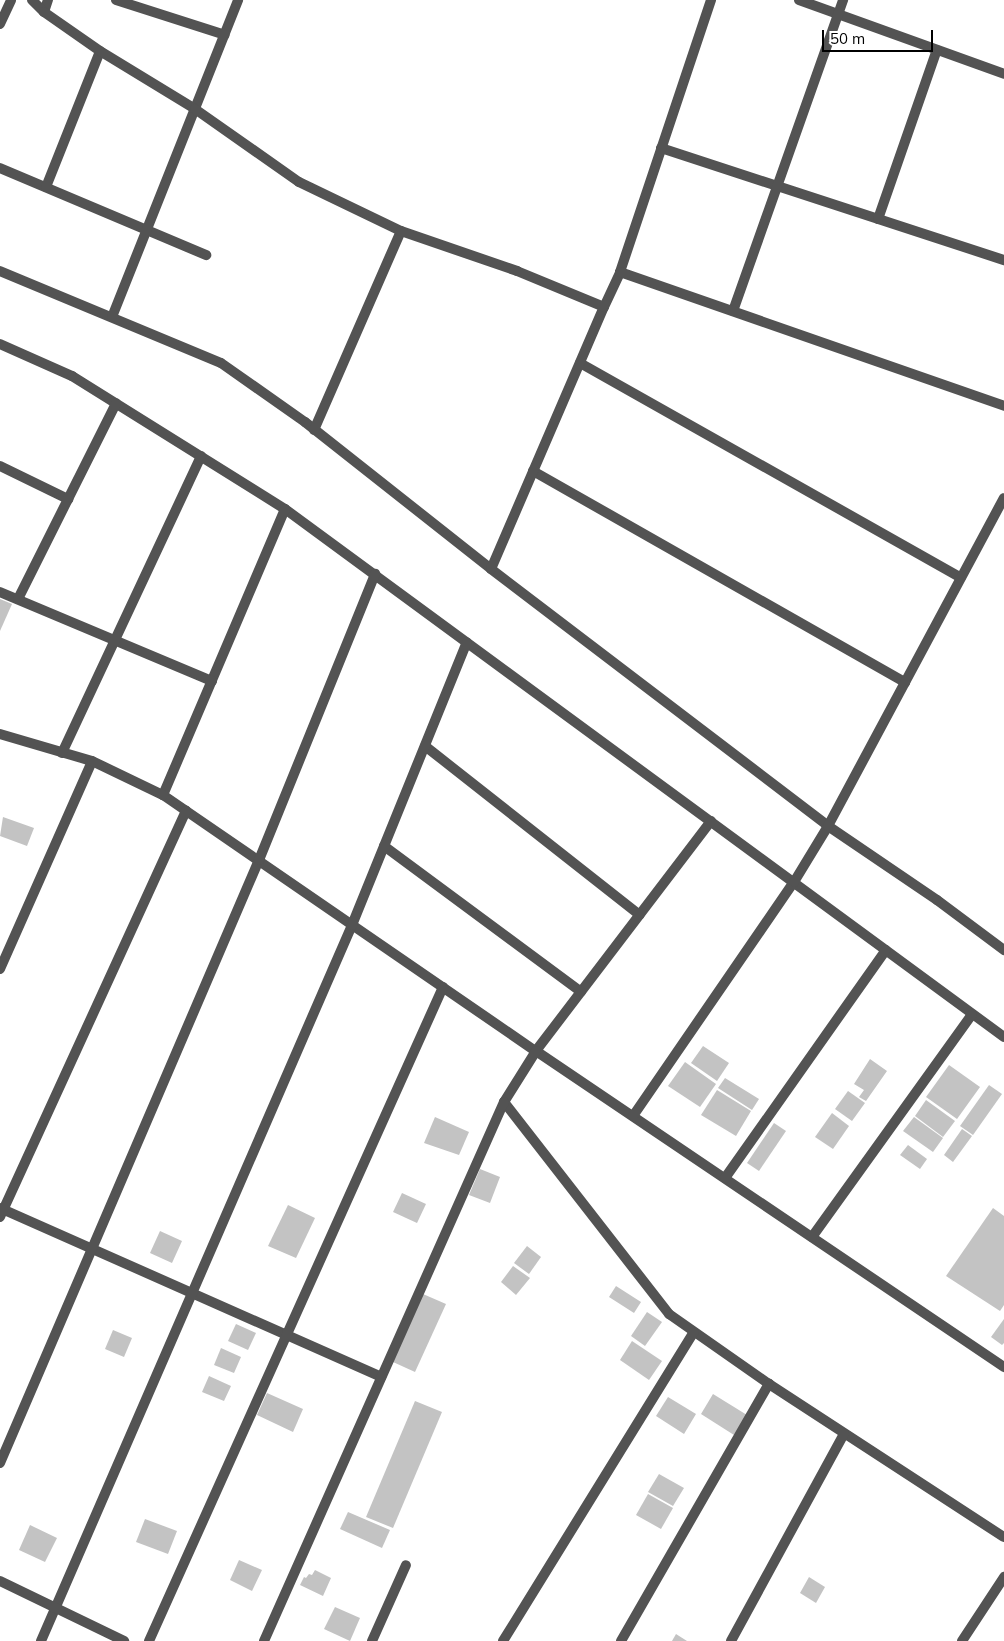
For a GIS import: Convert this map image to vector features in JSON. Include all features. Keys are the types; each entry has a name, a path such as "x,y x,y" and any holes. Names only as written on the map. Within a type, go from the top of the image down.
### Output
{"street":[{"path":"0,24 11,0"},
{"path":"32,0 44,12 100,51 195,109 298,182 401,231 517,271 604,307"},
{"path":"44,12 48,0"},
{"path":"116,0 225,35"},
{"path":"112,317 238,0"},
{"path":"491,569 620,272 711,0"},
{"path":"799,0 1004,74"},
{"path":"733,311 843,0"},
{"path":"878,219 937,50"},
{"path":"46,187 100,51"},
{"path":"661,148 1004,260"},
{"path":"0,168 147,228 206,255"},
{"path":"314,430 401,231"},
{"path":"0,271 221,363 314,430 491,569 828,826 937,900 1004,950"},
{"path":"620,272 1004,406"},
{"path":"0,344 72,376 285,509 1004,1037"},
{"path":"580,363 961,578"},
{"path":"18,599 116,403"},
{"path":"62,753 201,456"},
{"path":"0,466 68,499"},
{"path":"533,471 905,682"},
{"path":"633,1116 794,882 828,826 1004,498"},
{"path":"163,795 285,509"},
{"path":"0,1463 259,860 374,574"},
{"path":"0,592 212,680"},
{"path":"41,1641 57,1608 352,925 467,642"},
{"path":"1,738 92,761 163,795 536,1051 1004,1367"},
{"path":"425,746 640,915"},
{"path":"0,969 92,761"},
{"path":"186,810 1,1211 92,1248 381,1377"},
{"path":"264,1641 504,1102 536,1051 711,821"},
{"path":"384,846 581,992"},
{"path":"725,1178 886,950"},
{"path":"148,1641 443,987"},
{"path":"812,1237 972,1014"},
{"path":"504,1102 669,1314 844,1434 1004,1537"},
{"path":"503,1641 694,1332"},
{"path":"621,1641 769,1384"},
{"path":"731,1641 844,1434"},
{"path":"372,1641 406,1565"},
{"path":"962,1641 1004,1577"},
{"path":"0,1581 124,1641"}],"building":[{"path":"0,599 12,604 0,631"},
{"path":"3,817 34,828 27,846 0,836"},
{"path":"703,1046 729,1063 717,1081 691,1063"},
{"path":"870,1059 887,1071 866,1101 859,1097 864,1090 854,1084"},
{"path":"685,1062 716,1084 700,1107 668,1086"},
{"path":"949,1065 980,1087 957,1119 926,1097"},
{"path":"725,1078 759,1099 752,1110 718,1088"},
{"path":"989,1085 1002,1094 973,1135 960,1126"},
{"path":"717,1090 751,1111 736,1136 701,1115"},
{"path":"848,1091 865,1103 852,1121 835,1109"},
{"path":"926,1100 955,1121 943,1137 915,1116"},
{"path":"832,1113 849,1126 833,1149 815,1137"},
{"path":"435,1117 469,1132 459,1155 424,1143"},
{"path":"914,1117 943,1138 933,1152 903,1131"},
{"path":"774,1123 786,1131 759,1171 747,1163"},
{"path":"962,1129 972,1136 953,1162 944,1155"},
{"path":"908,1145 927,1159 920,1169 900,1155"},
{"path":"480,1169 500,1177 490,1203 469,1195"},
{"path":"402,1193 426,1204 417,1223 393,1212"},
{"path":"288,1205 315,1218 296,1258 268,1246"},
{"path":"993,1208 1004,1216 1004,1305 1000,1311 946,1276"},
{"path":"160,1231 182,1241 172,1263 150,1253"},
{"path":"527,1246 541,1257 529,1274 514,1263"},
{"path":"513,1266 530,1278 516,1295 501,1282"},
{"path":"616,1286 641,1302 634,1313 609,1297"},
{"path":"423,1294 446,1304 415,1372 393,1362"},
{"path":"647,1312 662,1322 645,1346 631,1336"},
{"path":"1004,1319 1004,1343 1002,1345 991,1337"},
{"path":"236,1324 256,1333 248,1350 228,1341"},
{"path":"113,1330 132,1338 124,1357 105,1349"},
{"path":"632,1341 662,1361 649,1380 620,1360"},
{"path":"221,1348 241,1357 234,1373 214,1365"},
{"path":"209,1376 231,1386 224,1401 202,1392"},
{"path":"267,1393 303,1409 293,1432 257,1415"},
{"path":"713,1394 747,1415 734,1435 701,1414"},
{"path":"668,1397 696,1414 684,1434 656,1416"},
{"path":"415,1401 442,1412 393,1528 366,1517"},
{"path":"659,1474 684,1488 673,1506 648,1492"},
{"path":"648,1494 673,1508 661,1529 636,1515"},
{"path":"348,1512 390,1530 382,1548 340,1529"},
{"path":"145,1519 177,1531 168,1554 136,1542"},
{"path":"30,1525 57,1538 45,1562 19,1550"},
{"path":"239,1560 262,1570 252,1591 230,1580"},
{"path":"315,1570 331,1578 323,1596 300,1585 304,1577 306,1578 309,1574 312,1575"},
{"path":"809,1577 825,1587 816,1603 800,1593"},
{"path":"335,1607 360,1618 350,1641 324,1629"},
{"path":"676,1634 687,1641 672,1641"}]}
